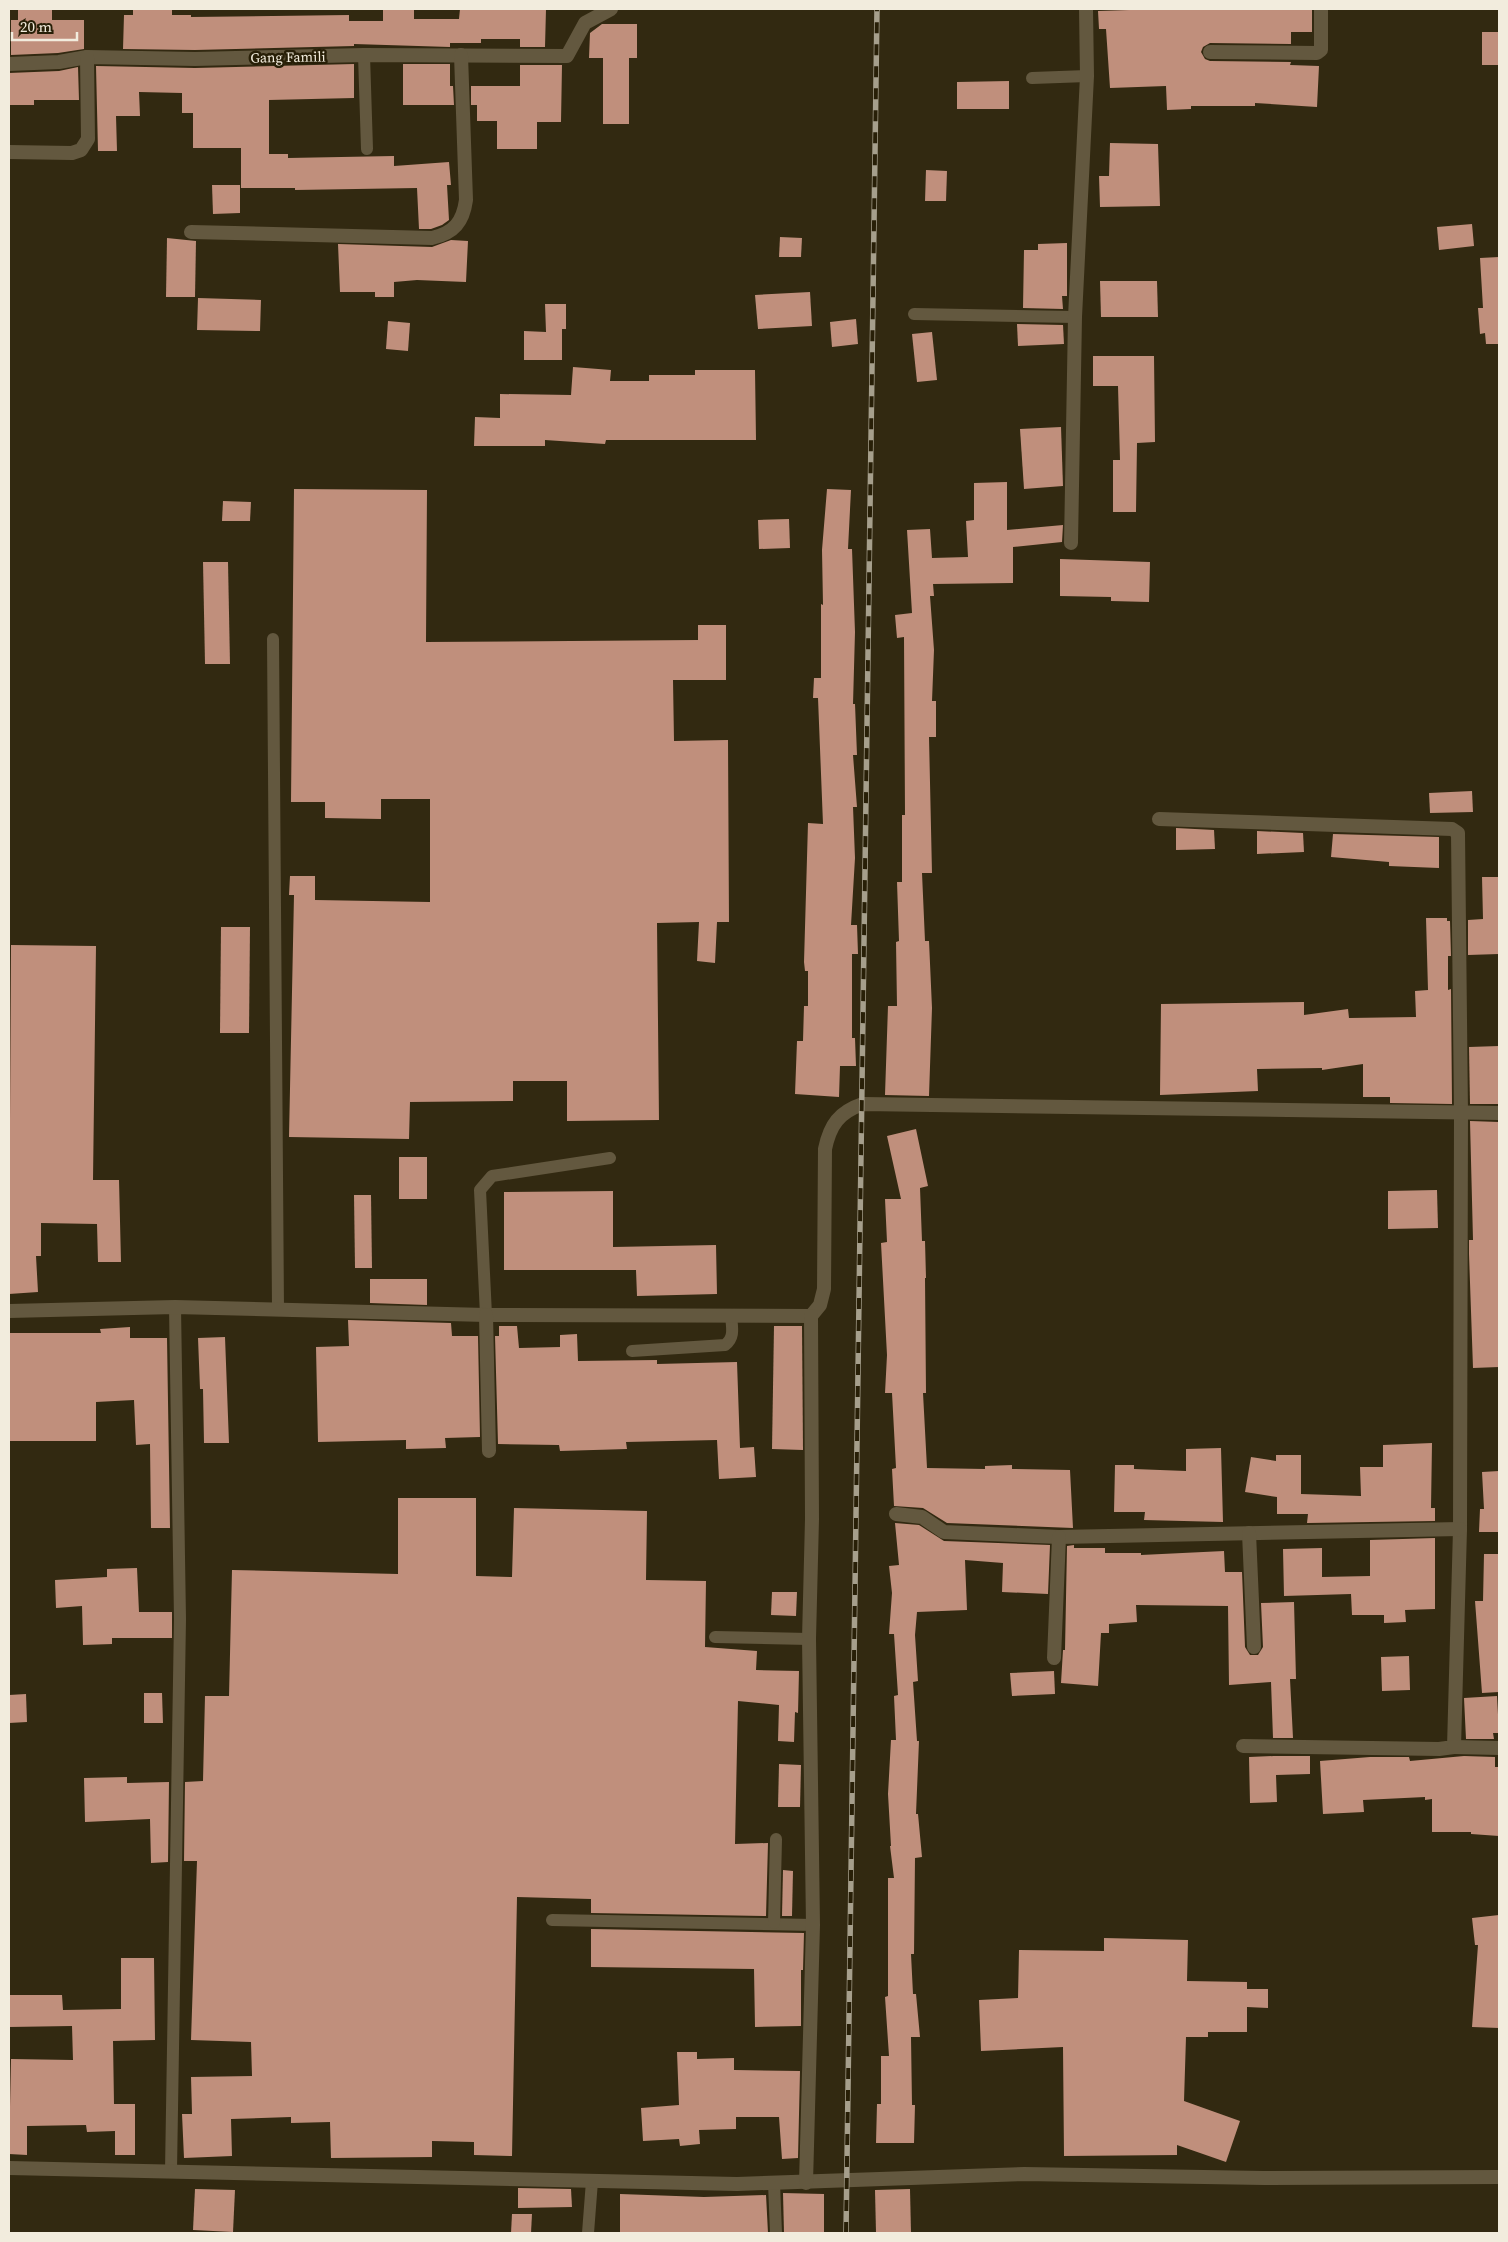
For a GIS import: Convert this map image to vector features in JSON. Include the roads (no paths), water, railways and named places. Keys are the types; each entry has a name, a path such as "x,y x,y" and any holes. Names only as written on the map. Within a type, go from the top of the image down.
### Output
{"street":[{"name":"Gang Famili","path":"9,64 59,62 87,57 195,59 364,55 567,56 585,23 611,9"},
{"path":"1071,544 1075,317 1086,76 1086,9"},
{"path":"1210,52 1317,53 1321,50 1322,44 1321,9"},
{"path":"191,232 432,238 447,234 458,225 464,214 466,200 461,55"},
{"path":"9,152 72,153 81,150 88,139 87,57"},
{"path":"1159,819 1452,829 1458,833 1461,1113 1460,1529 1454,1747"},
{"path":"806,2183 813,1925 809,1639 812,1518 811,1316 820,1305 824,1289 824,1149 828,1132 848,1109 863,1104 1499,1113"},
{"path":"9,1311 175,1307 486,1315 811,1316"},
{"path":"486,1315 489,1451"},
{"path":"896,1514 918,1515 944,1532 1059,1537 1460,1529"},
{"path":"1249,1533 1254,1647"},
{"path":"1054,1658 1059,1537"},
{"path":"1243,1746 1499,1748"},
{"path":"9,2168 737,2184 1024,2174 1264,2178 1499,2178"}],"lane":[{"path":"364,55 367,149"},
{"path":"1032,78 1086,76"},
{"path":"914,314 1075,317"},
{"path":"273,639 278,1309"},
{"path":"486,1315 480,1190 492,1176 610,1158"},
{"path":"171,2172 180,1619 175,1307"},
{"path":"632,1351 725,1345 730,1341 732,1333 732,1316"},
{"path":"715,1637 809,1639"},
{"path":"774,1923 776,1839"},
{"path":"552,1920 813,1925"},
{"path":"588,2233 592,2180"},
{"path":"774,2183 776,2233"}],"railway":[{"path":"846,2233 877,9"}]}
